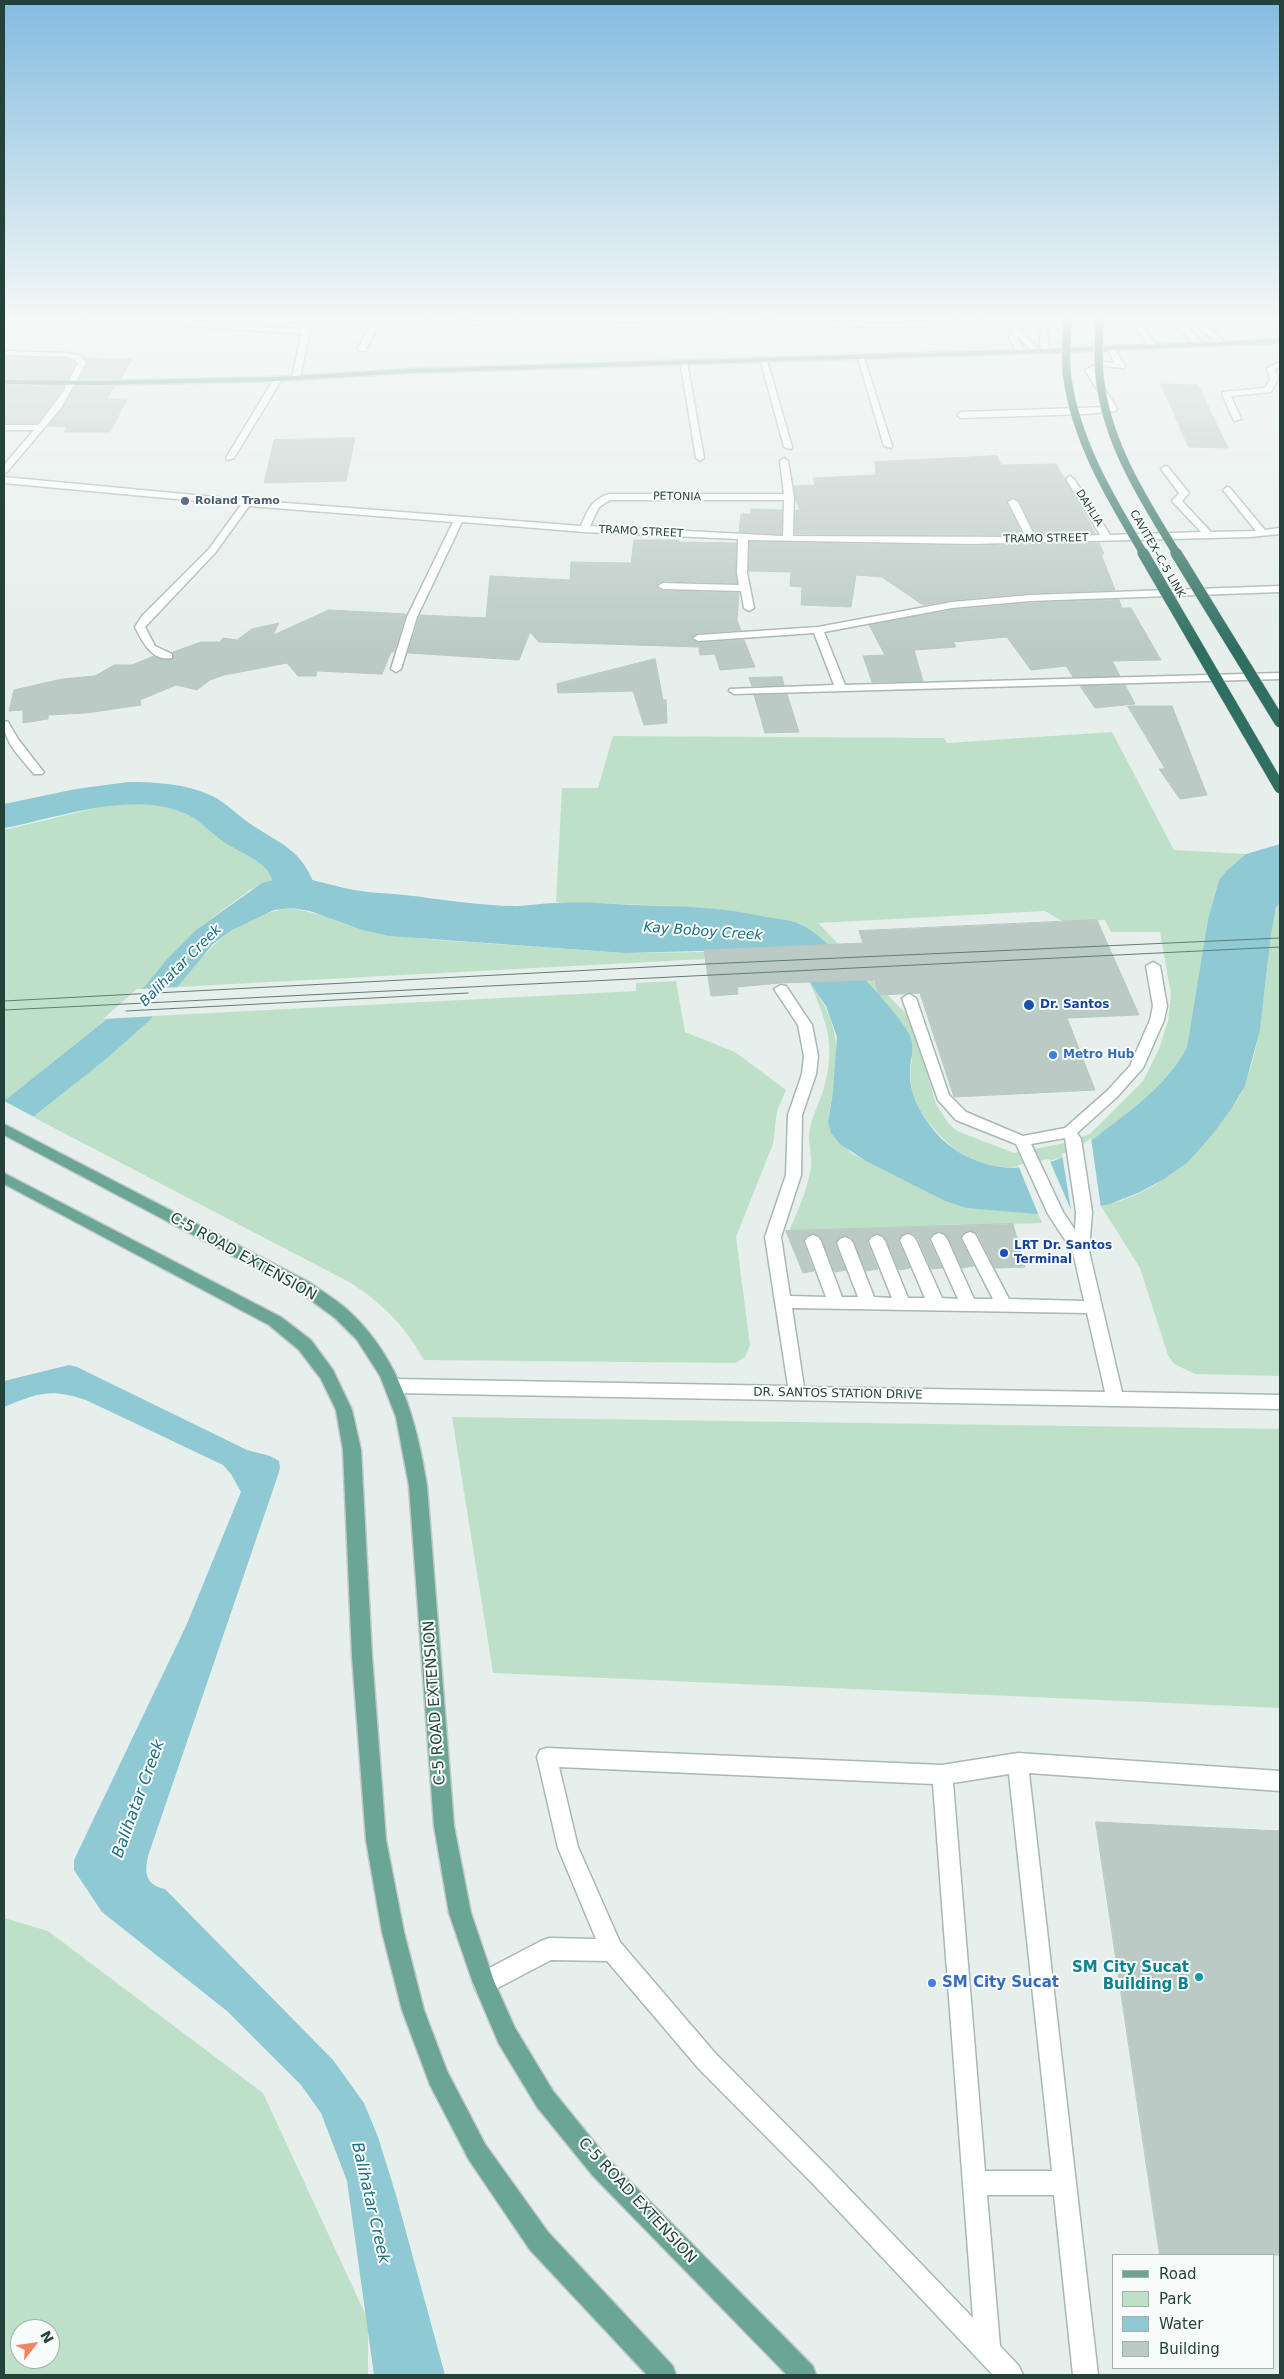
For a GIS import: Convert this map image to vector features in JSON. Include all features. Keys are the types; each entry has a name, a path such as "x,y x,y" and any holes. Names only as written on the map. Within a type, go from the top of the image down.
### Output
{"highway":[{"name":"CAVITEX–C-5 LINK","path":"1081,425 1087,446 1101,479 1133,538 1280,788"},
{"name":"CAVITEX–C-5 LINK","path":"1109,425 1122,460 1143,499 1280,722"}],"main road":[{"name":"C-5 ROAD EXTENSION","path":"4,1129 303,1286 352,1324 376,1350 395,1386 411,1438 418,1486 444,1826 460,1913 484,1983 507,2036 544,2099 601,2168 804,2375"},
{"path":"4,1178 275,1321 305,1344 327,1375 344,1410 352,1450 362,1656 376,1840 392,1932 413,2010 438,2077 477,2152 539,2241 664,2375"}],"street":[{"path":"4,470 42,425"},
{"path":"230,458 250,425"},
{"path":"694,425 700,458"},
{"path":"782,425 788,447"},
{"path":"881,425 888,446"},
{"path":"4,427 40,428"},
{"path":"784,461 789,498 788,539"},
{"path":"1165,469 1184,493 1176,501 1208,535"},
{"name":"DAHLIA","path":"1070,479 1107,538"},
{"name":"TRAMO STREET","path":"4,480 247,504 584,529 788,539 853,541 1032,540 1280,531"},
{"path":"1227,490 1264,533"},
{"name":"PETONIA","path":"584,529 594,505 602,498 789,498"},
{"path":"1013,502 1032,540"},
{"path":"168,656 151,648 140,627 146,618 212,551 247,504"},
{"path":"396,669 412,617 459,519"},
{"path":"743,537 742,573 749,608"},
{"path":"664,586 745,588"},
{"path":"698,638 818,630 952,605 1030,598 1280,589"},
{"path":"818,630 841,688"},
{"path":"734,692 1280,676"},
{"path":"4,724 13,740 38,772"},
{"path":"908,998 947,1104 970,1120 1024,1146 1071,1136 1136,1068 1157,1020 1160,1006 1153,966"},
{"path":"781,989 804,1020 810,1038 811,1052 810,1069 796,1114 796,1163 792,1184 774,1227 773,1237 798,1393"},
{"path":"1071,1136 1084,1212 1082,1251 1115,1399"},
{"path":"1024,1146 1056,1214 1082,1251"},
{"path":"970,1238 1004,1306"},
{"path":"939,1239 969,1305"},
{"path":"908,1240 936,1304"},
{"path":"877,1241 903,1304"},
{"path":"813,1242 836,1302"},
{"path":"845,1243 868,1303"},
{"path":"782,1302 1095,1307"},
{"name":"DR. SANTOS STATION DRIVE","path":"395,1386 1280,1402"},
{"path":"1010,2375 823,2178 707,2061 612,1950 568,1848 547,1757 942,1775 1018,1763 1280,1781"},
{"path":"1018,1763 1086,2375"},
{"path":"942,1775 988,2351"},
{"path":"484,1983 549,1948 612,1950"},
{"path":"974,2183 1064,2183"}],"green space":[{"path":"1112,732 1174,850 1246,854 1226,871 1219,880 1208,919 1187,1047 1176,1066 1152,1092 1091,1143 1068,1155 1035,1164 1005,1167 979,1162 956,1150 934,1129 914,1097 911,1079 912,1060 816,934 801,924 678,906 556,902 562,788 598,788 613,736 944,738 947,743","holes":["1045,911 1064,922 1105,920 1111,932 1160,932 1171,995 1168,1021 1159,1049 1143,1081 1090,1134 1060,1144 1014,1153 957,1131 948,1123 936,1104 912,1020 818,923"]},
{"path":"130,800 167,803 193,816 259,859 267,867 274,879 250,890 196,930 166,960 146,985 107,1019 4,1101 4,830"},
{"path":"1280,903 1280,1376 1195,1374 1174,1364 1168,1355 1140,1268 1101,1206 1136,1194 1168,1176 1208,1138 1231,1110 1240,1095 1249,1072 1259,1031 1272,927 1276,909"},
{"path":"292,908 424,939 625,953 704,952 705,959 177,987 213,946 240,925 272,912"},
{"path":"676,981 685,1032 735,1052 786,1090 777,1111 773,1144 736,1237 750,1345 745,1357 736,1363 424,1360 401,1326 373,1299 351,1283 33,1117 105,1060 153,1016 636,991 636,983"},
{"path":"809,981 821,1000 834,1033 836,1049 835,1082 828,1122 851,1153 945,1201 966,1208 1038,1213 1042,1223 789,1231 810,1175 809,1133 828,1072 828,1033 821,1009"},
{"path":"452,1417 1280,1429 1280,1708 493,1673"},
{"path":"4,1918 48,1931 263,2093 368,2320 368,2375 4,2375"}],"water":[{"name":"Kay Boboy Creek","path":"1280,844 1280,903 1276,908 1271,934 1260,1030 1245,1086 1232,1108 1212,1135 1188,1162 1164,1179 1140,1192 1110,1204 1086,1209 1037,1214 966,1208 945,1201 866,1161 840,1144 831,1133 828,1122 833,1092 837,1037 826,1006 809,981 736,950 625,953 389,936 363,930 310,911 292,908 274,910 232,930 213,944 150,1020 105,1060 33,1117 4,1145 4,1101 107,1019 146,985 166,960 196,930 262,883 285,878 296,878 349,889 474,904 516,906 584,902 700,908 733,911 800,924 845,959 877,992 902,1022 912,1043 910,1076 917,1104 932,1128 950,1146 971,1159 995,1166 1019,1168 1044,1164 1069,1155 1118,1120 1158,1086 1179,1060 1187,1047 1208,919 1219,880 1226,871 1246,854"},
{"path":"69,1365 77,1367 247,1450 270,1456 279,1461 278,1475 148,1856 146,1868 150,1882 165,1889 333,2060 364,2103 378,2137 396,2195 445,2375 374,2375 347,2181 321,2113 301,2085 227,2011 102,1912 74,1870 74,1860 186,1626 241,1492 231,1474 223,1465 86,1400 53,1393 35,1395 4,1407 4,1381"}],"pier":[{"path":"181,987 157,1016 103,1019 137,989"},
{"path":"4,1101 36,1118 4,1147"},
{"path":"1091,1138 1101,1208 1039,1216 1018,1165 1049,1159 1071,1210 1062,1154 1078,1148"}],"building":[{"path":"114,425 110,432 64,432 67,427 48,426"},
{"path":"1179,425 1217,425 1228,448 1189,447"},
{"path":"355,438 346,481 264,483 274,440"},
{"path":"997,456 1001,465 1056,464 1095,533 1036,535 1020,501 1012,497 1006,503 1023,535 795,534 796,510 800,510 794,486 815,485 813,478 876,475 875,462"},
{"path":"751,509 782,510 781,534 739,532 741,514 751,514"},
{"path":"634,540 736,543 737,583 663,581 656,587 663,591 739,593 737,621 741,630 698,633 691,639 698,643 744,640 755,667 720,670 715,654 700,655 699,647 539,642 530,632 519,660 408,653 420,615 486,618 490,576 570,580 571,562 631,563"},
{"path":"750,542 971,546 1099,543 1104,554 1101,554 1115,590 1030,593 952,600 923,605 882,577 856,575 851,607 801,605 802,587 790,586 791,572 749,571"},
{"path":"1119,600 1122,608 1131,608 1161,660 1112,661 1120,676 1073,677 1066,666 1031,670 1007,637 953,642 956,647 914,650 923,681 872,682 863,656 885,655 869,625 952,610 1030,603"},
{"path":"329,610 406,614 394,652 391,652 382,674 317,671 316,676 298,676 287,663 224,675 210,680 197,690 176,685 140,700 141,705 86,713 48,715 48,719 23,723 23,710 9,711 14,690 62,679 95,676 114,665 132,665 154,656 164,660 172,660 173,652 201,642 220,642 223,638 237,640 252,629 279,623 273,635"},
{"path":"655,659 663,700 666,700 667,723 644,725 633,691 558,693 557,684"},
{"path":"782,677 784,685 752,686 749,678"},
{"path":"1125,685 1135,704 1095,708 1080,686"},
{"path":"787,694 799,732 765,733 754,695"},
{"path":"1128,706 1172,706 1207,795 1180,799 1159,769 1165,769"},
{"name":"Dr. Santos","path":"1097,920 1139,1015 1067,1018 1095,1090 954,1097 920,993 879,995 875,980 781,983 737,987 738,994 711,996 704,950 863,943 859,931"},
{"name":"LRT Dr. Santos Terminal","path":"1013,1224 1025,1267 995,1268 977,1233 969,1230 960,1239 974,1266 962,1268 945,1233 938,1231 932,1234 929,1240 942,1268 931,1269 918,1239 914,1234 907,1232 898,1241 910,1268 899,1270 883,1235 876,1233 870,1236 867,1242 878,1269 866,1271 851,1237 844,1235 838,1238 835,1244 846,1270 835,1272 822,1240 819,1235 812,1233 806,1236 803,1242 814,1271 803,1273 786,1231"},
{"name":"SM City Sucat Building B","path":"1096,1822 1280,1831 1280,2255 1160,2254"}],"waterway":[{"name":"Balihatar Creek","path":"4,816 76,800 128,793 154,793 177,797 199,805 239,834 276,856 288,870 297,894"}],"tram line":[{"path":"4,1001 706,964 1280,938"},
{"path":"4,1010 1280,947"},
{"path":"126,1011 468,993"}],"place":[{"name":"Roland Tramo","path":"185,501"},
{"name":"Dr. Santos","path":"1029,1005"},
{"name":"Metro Hub","path":"1053,1055"},
{"name":"LRT Dr. Santos Terminal","path":"1004,1253"},
{"name":"SM City Sucat Building B","path":"1199,1977"},
{"name":"SM City Sucat","path":"932,1983"}]}
